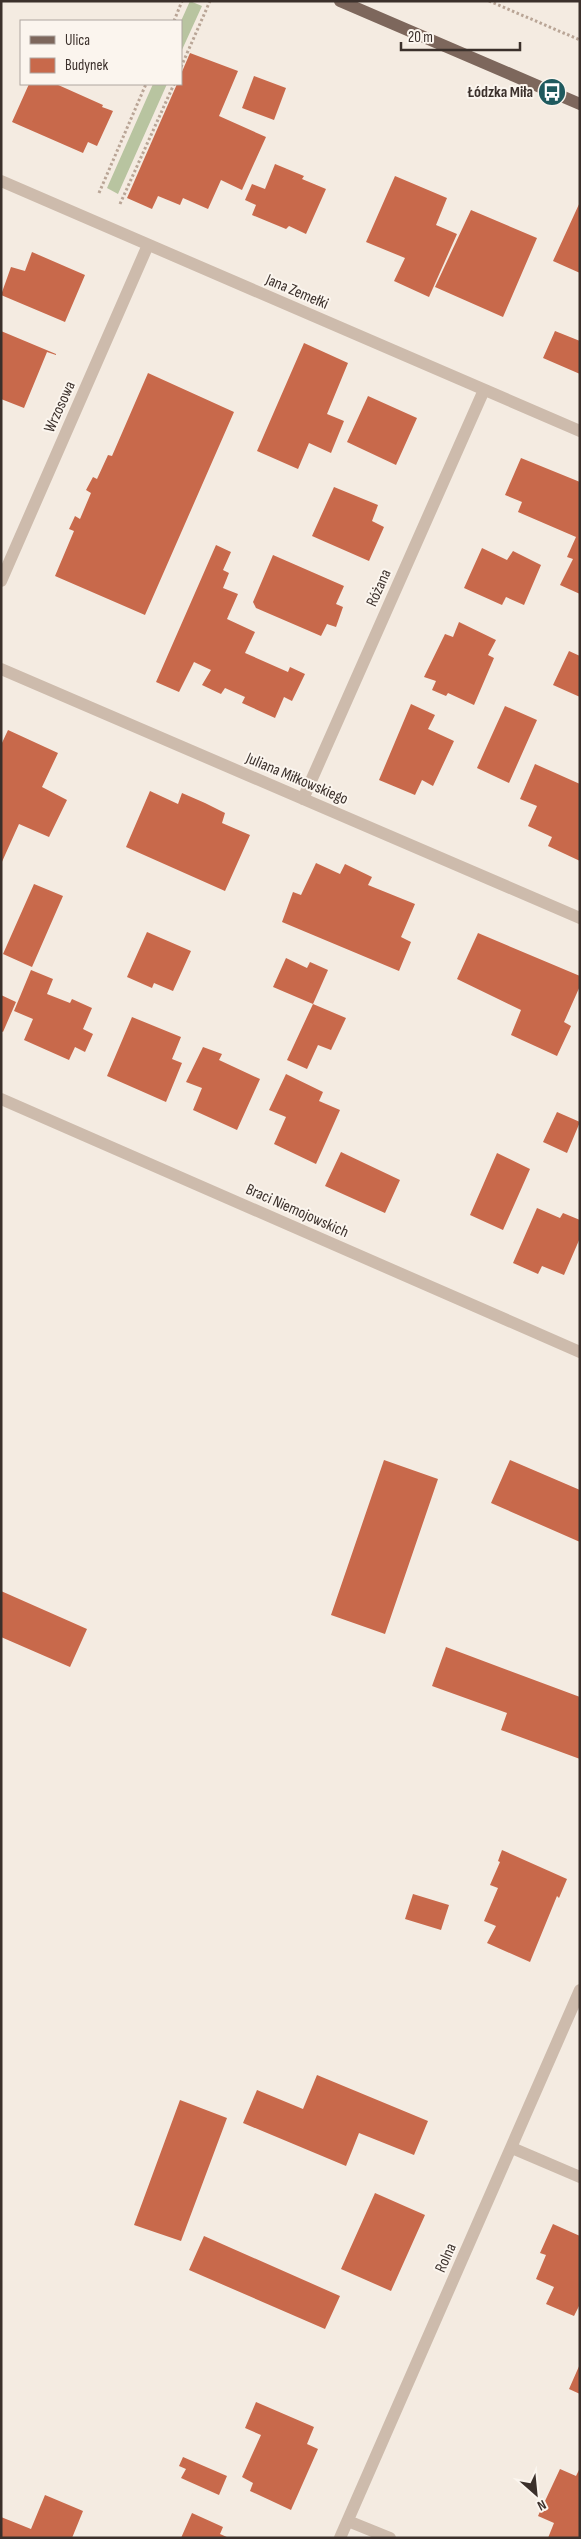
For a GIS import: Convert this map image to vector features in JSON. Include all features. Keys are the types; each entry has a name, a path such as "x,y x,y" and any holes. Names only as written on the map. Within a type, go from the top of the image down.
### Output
{"main road":[{"path":"340,1 580,104"}],"street":[{"name":"Jana Zemełki","path":"1,181 580,431"},
{"name":"Wrzosowa","path":"1,581 148,245"},
{"name":"Różana","path":"303,799 484,390"},
{"name":"Juliana Miłkowskiego","path":"1,669 580,918"},
{"name":"Braci Niemojowskich","path":"1,1099 580,1352"},
{"name":"Rolna","path":"340,2538 580,1990"},
{"path":"512,2148 580,2177"},
{"path":"348,2521 390,2538"}],"path":[{"path":"174,20 182,1"},
{"path":"182,64 210,1"},
{"path":"489,1 580,40"},
{"path":"87,219 146,85"},
{"path":"110,228 174,85"}],"green space":[{"path":"190,1 202,6 182,50 182,20"},
{"path":"153,85 167,85 118,194 107,188"}],"building":[{"path":"190,53 238,71 219,116 266,137 242,190 221,180 208,209 183,198 180,205 158,196 152,209 127,198 177,85 182,85 182,72"},
{"path":"254,76 286,88 274,120 242,108"},
{"path":"29,85 58,85 113,111 97,146 88,142 83,153 12,122"},
{"path":"275,164 304,176 302,179 326,189 306,234 289,226 286,229 252,215 256,205 245,200 252,184 265,189"},
{"path":"395,176 447,198 436,225 457,234 429,297 394,281 405,258 366,242"},
{"path":"580,202 580,273 553,261"},
{"path":"471,210 537,238 503,317 435,287"},
{"path":"32,252 85,275 65,322 1,295 11,267 25,271"},
{"path":"1,331 56,354 47,352 24,408 1,399"},
{"path":"555,331 580,341 580,374 543,358"},
{"path":"304,343 348,363 327,414 344,421 331,453 309,443 298,469 257,451"},
{"path":"148,373 234,412 145,615 55,576 74,531 69,529 75,516 80,519 91,493 86,490 93,477 97,479 108,455 112,456"},
{"path":"368,396 417,418 396,465 347,442"},
{"path":"521,458 580,482 580,594 560,585 573,559 567,557 576,537 518,512 522,502 505,495"},
{"path":"334,487 378,505 372,521 384,527 369,561 312,536"},
{"path":"216,545 231,552 223,570 229,573 223,588 238,594 227,619 255,632 245,653 288,672 290,667 305,674 292,701 284,697 275,718 242,703 245,697 225,688 221,694 202,685 211,670 194,662 179,692 156,682"},
{"path":"482,548 507,560 513,551 541,565 524,605 506,597 502,605 464,588"},
{"path":"273,555 344,586 336,604 343,607 336,627 327,624 321,636 256,608 253,602"},
{"path":"459,622 496,640 488,655 494,658 474,705 448,693 446,696 432,690 436,681 424,677 445,634 453,637"},
{"path":"569,651 580,656 580,697 553,685"},
{"path":"411,704 435,715 428,729 454,741 433,786 422,780 415,795 379,780"},
{"path":"505,706 537,720 509,783 477,768"},
{"path":"8,730 58,753 42,787 67,800 49,837 19,824 1,864 1,745"},
{"path":"535,764 580,784 580,861 548,846 552,837 528,826 537,806 520,799"},
{"path":"150,791 178,804 182,793 205,803 225,813 222,823 250,835 225,891 126,847"},
{"path":"316,863 340,874 345,864 372,877 368,885 415,904 401,937 411,942 399,971 282,922 293,892 301,895"},
{"path":"34,884 63,896 32,967 3,954"},
{"path":"147,932 191,951 173,991 154,983 152,988 127,977"},
{"path":"478,933 580,976 580,986 564,1022 571,1026 557,1056 511,1035 521,1010 457,979"},
{"path":"286,958 307,968 310,962 328,970 313,1004 273,987"},
{"path":"31,970 53,979 47,994 70,1003 72,999 92,1008 83,1029 93,1034 85,1052 75,1047 69,1060 24,1040 33,1019 14,1011"},
{"path":"1,995 16,1002 3,1032 1,1031"},
{"path":"313,1004 346,1018 331,1050 318,1045 307,1069 287,1060"},
{"path":"132,1017 181,1037 172,1059 182,1063 166,1102 107,1076"},
{"path":"203,1047 222,1054 219,1060 260,1079 237,1130 193,1110 202,1088 186,1082"},
{"path":"286,1074 323,1092 319,1101 340,1110 316,1164 274,1144 286,1117 269,1110"},
{"path":"557,1112 580,1122 567,1153 543,1142"},
{"path":"341,1152 400,1180 385,1213 325,1186"},
{"path":"497,1153 530,1169 503,1230 470,1215"},
{"path":"537,1208 560,1218 563,1213 580,1220 580,1238 564,1275 542,1266 538,1274 513,1263"},
{"path":"384,1460 438,1479 385,1634 331,1615"},
{"path":"510,1460 580,1490 580,1542 491,1503"},
{"path":"1,1591 87,1629 70,1667 1,1637"},
{"path":"446,1647 580,1697 580,1759 501,1730 507,1713 432,1686"},
{"path":"502,1850 567,1879 559,1898 557,1896 530,1962 487,1943 496,1926 484,1921 498,1888 490,1885 500,1862 498,1861"},
{"path":"413,1894 449,1905 441,1930 405,1919"},
{"path":"317,2075 428,2121 414,2155 359,2133 346,2166 243,2123 257,2090 303,2109"},
{"path":"180,2100 227,2118 181,2241 134,2225"},
{"path":"375,2193 425,2215 391,2291 341,2269"},
{"path":"553,2224 580,2236 580,2304 574,2316 546,2304 554,2287 536,2279 546,2255 540,2253"},
{"path":"204,2236 340,2296 325,2329 189,2270"},
{"path":"580,2364 580,2394 569,2389"},
{"path":"256,2402 314,2427 307,2444 318,2449 291,2510 250,2491 253,2483 242,2477 261,2435 245,2428"},
{"path":"183,2457 227,2476 219,2495 181,2478 186,2469 179,2466"},
{"path":"580,2468 580,2538 548,2538 554,2523 538,2516 560,2469 576,2476"},
{"path":"45,2495 83,2511 72,2538 1,2538 1,2517 31,2529"},
{"path":"192,2513 223,2527 220,2534 229,2538 181,2538"}],"place":[{"name":"Łódzka Miła","path":"552,92"}]}
